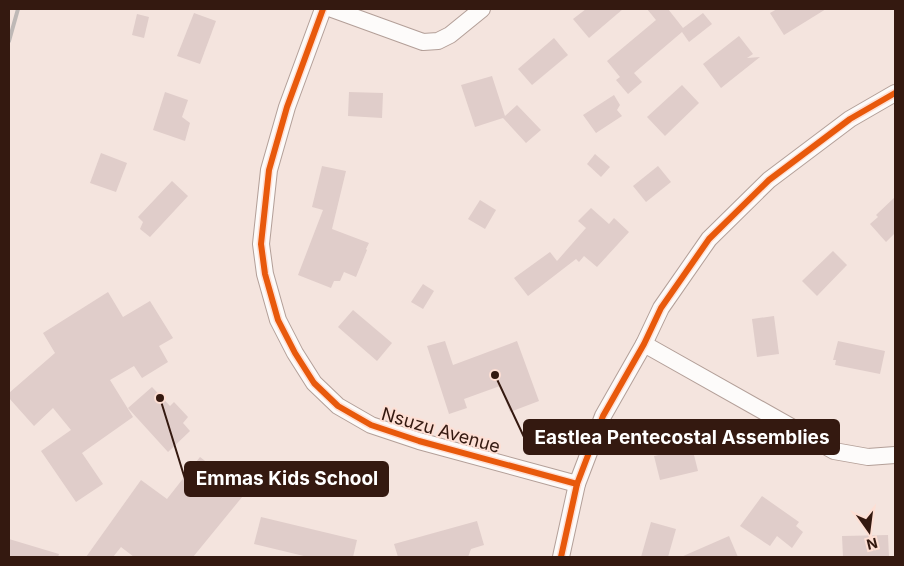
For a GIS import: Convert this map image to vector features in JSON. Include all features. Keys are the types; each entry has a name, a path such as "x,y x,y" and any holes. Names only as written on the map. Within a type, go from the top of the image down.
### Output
{"street":[{"name":"Nsuzu Avenue","path":"322,9 287,107 269,170 261,244 265,274 278,320 295,353 314,383 338,406 371,425 419,442 577,484"},
{"path":"332,9 423,42 438,41 450,35 482,9"},
{"path":"561,557 577,484 603,416 644,344 661,308 709,239 769,180 850,119 895,93"},
{"path":"644,344 834,451 868,457 895,455"}],"building":[{"path":"586,9 623,9 589,38 573,19"},
{"path":"647,9 668,9 683,28 703,13 712,24 689,42 682,32 634,73 642,82 628,94 616,80 620,77 607,61 656,20"},
{"path":"777,9 826,9 784,35 770,13"},
{"path":"194,13 216,21 200,64 177,56"},
{"path":"137,14 149,17 144,38 132,35"},
{"path":"739,36 753,54 747,58 760,57 721,88 703,64"},
{"path":"554,38 568,55 532,85 518,69"},
{"path":"492,76 505,116 517,105 541,130 526,143 503,118 475,127 461,85"},
{"path":"682,85 699,103 665,136 647,117"},
{"path":"165,92 188,100 182,117 190,123 185,141 153,130"},
{"path":"349,92 383,93 382,118 348,116"},
{"path":"614,95 620,105 617,110 622,116 596,133 583,115"},
{"path":"101,153 127,163 116,192 90,183"},
{"path":"595,154 610,167 601,177 587,164"},
{"path":"322,166 346,171 332,229 369,243 356,277 344,272 340,281 334,281 331,288 298,275 323,210 312,207"},
{"path":"658,166 671,182 646,202 633,186"},
{"path":"172,181 188,196 150,237 140,229 143,222 138,217"},
{"path":"895,197 895,233 886,242 870,224 878,217 876,215"},
{"path":"480,200 496,210 485,229 468,219"},
{"path":"591,208 609,224 614,218 629,232 597,267 584,256 579,262 576,259 528,296 514,278 550,252 557,261 586,228 578,221"},
{"path":"833,251 847,265 817,296 802,281"},
{"path":"423,284 434,291 423,309 411,302"},
{"path":"108,292 123,317 150,301 173,338 159,346 168,362 142,378 134,366 110,380 133,417 82,453 103,484 76,502 41,451 71,430 53,408 34,426 9,398 9,393 55,353 43,333"},
{"path":"353,310 392,343 377,361 338,327"},
{"path":"774,316 779,354 757,357 752,319"},
{"path":"445,341 453,365 517,341 539,401 510,412 500,386 464,399 467,408 449,414 427,346"},
{"path":"838,341 885,351 880,374 835,365 836,360 833,360"},
{"path":"152,387 170,406 174,402 188,417 183,423 190,431 168,452 128,408"},
{"path":"691,443 698,471 660,480 654,456 676,451 675,446"},
{"path":"200,457 227,478 229,476 247,491 193,557 134,557 121,547 113,557 86,557 141,480 167,499"},
{"path":"762,496 799,522 796,526 803,532 792,548 777,536 770,546 740,526"},
{"path":"261,517 357,540 353,557 308,557 254,544"},
{"path":"477,521 484,545 471,549 468,557 398,557 394,544"},
{"path":"651,522 676,529 668,557 641,557"},
{"path":"888,535 889,557 843,557 842,536"},
{"path":"729,536 738,557 681,557"},
{"path":"9,539 59,554 58,557 9,557"}],"railway":[{"path":"9,41 18,9"}],"cycle path":[{"path":"323,9 287,107 269,170 261,244 265,274 278,320 295,353 314,383 338,406 371,425 419,441 577,484"},
{"path":"561,557 577,484 603,416 644,344 661,308 709,239 769,180 850,119 895,93"}],"place":[{"name":"Eastlea Pentecostal Assemblies","path":"495,375"},
{"name":"Emmas Kids School","path":"160,398"}]}
